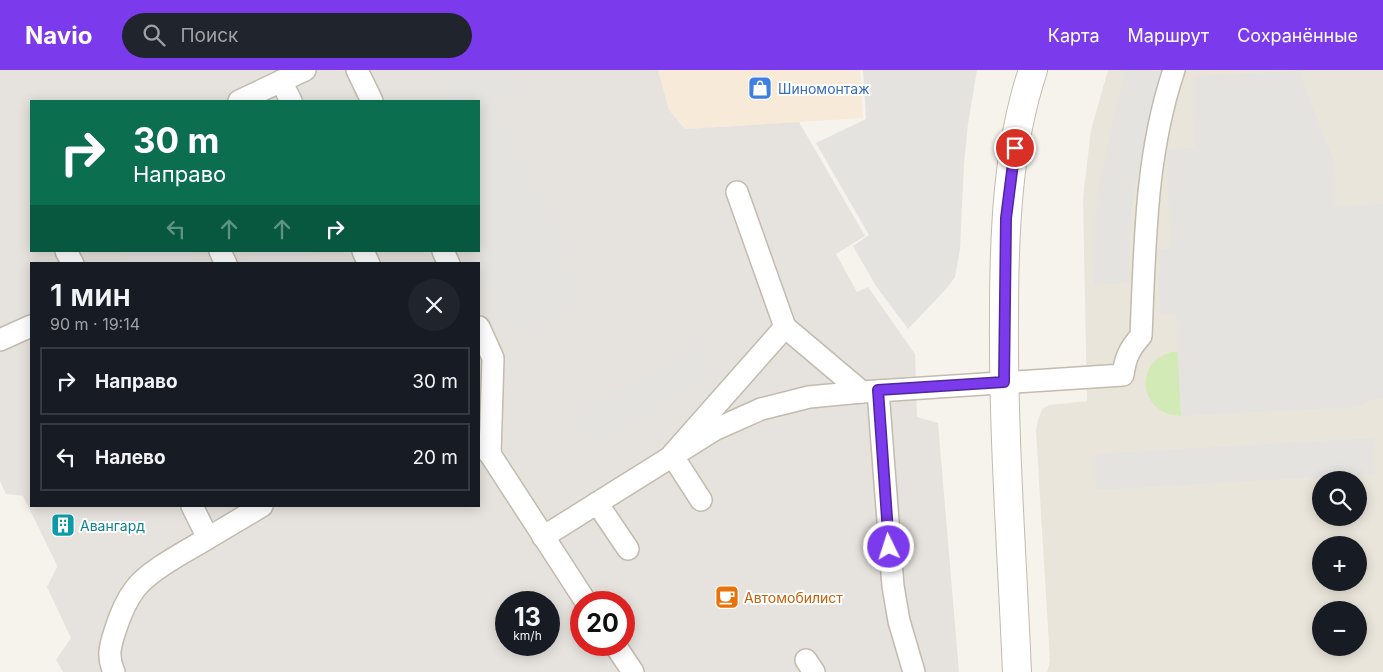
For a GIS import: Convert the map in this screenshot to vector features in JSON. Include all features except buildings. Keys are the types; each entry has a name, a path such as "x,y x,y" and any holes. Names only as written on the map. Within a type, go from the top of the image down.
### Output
{"street":[{"path":"1017,672 1004,382 1006,218 1015,148 1032,70"}],"lane":[{"path":"241,100 305,70"},
{"path":"357,70 372,100"},
{"path":"543,537 672,454 714,430 762,409 809,397 870,391 1123,375 1125,359 1131,347 1141,336 1150,175 1155,139 1174,70"},
{"path":"281,81 290,100"},
{"path":"738,192 785,326 870,391 892,586 899,622 914,672"},
{"path":"0,340 30,326"},
{"path":"672,454 785,326"},
{"path":"480,329 493,358 484,449 579,591"},
{"path":"672,454 701,500"},
{"path":"597,503 628,549"},
{"path":"192,507 208,538"},
{"path":"114,672 111,666 109,650 121,610 136,587 153,572 260,507"},
{"path":"622,656 633,672"}],"shaded area":[{"path":"0,70 658,70 669,110 685,129 799,122 865,236 836,254 857,292 868,287 915,354 917,417 938,423 959,672 63,672 56,660 71,638 47,587 57,567 23,496 6,494 0,481"},
{"path":"430,70 514,70 522,87 493,101 588,299 508,337 480,277 480,262 472,262 467,252 480,252 480,100 445,100"},
{"path":"658,70 860,70 863,118 685,129 669,110"},
{"path":"863,70 977,70 968,124 960,249 955,277 908,329 876,286 853,246 869,235 816,143 866,119"},
{"path":"1108,70 1383,70 1383,672 1047,672 1050,661 1036,431 1042,409 1049,405 1087,401 1083,198 1091,130"},
{"path":"1126,70 1164,70 1153,104 1133,194 1130,223 1129,283 1094,285 1095,220 1098,189"},
{"path":"1299,71 1334,161 1335,206 1383,204 1383,398 1355,407 1181,416 1176,314 1160,315 1158,250 1171,248 1166,150 1194,147 1193,76"},
{"path":"121,252 191,252 196,262 126,262"},
{"path":"245,252 315,252 320,262 250,262"},
{"path":"700,345 716,372 590,446 573,419"},
{"path":"1374,438 1375,474 1367,474 1367,471 1312,471 1312,478 1096,490 1094,454"}],"green space":[{"path":"1172,352 1178,352 1181,416 1162,411 1148,396 1146,387 1146,378 1154,362"}],"place":[{"name":"Шиномонтаж","path":"760,88"},
{"name":"Авангард","path":"63,525"},
{"name":"Автомобилист","path":"727,597"}],"route":[{"path":"889,547 878,390 1004,382 1006,218 1015,148"}]}
